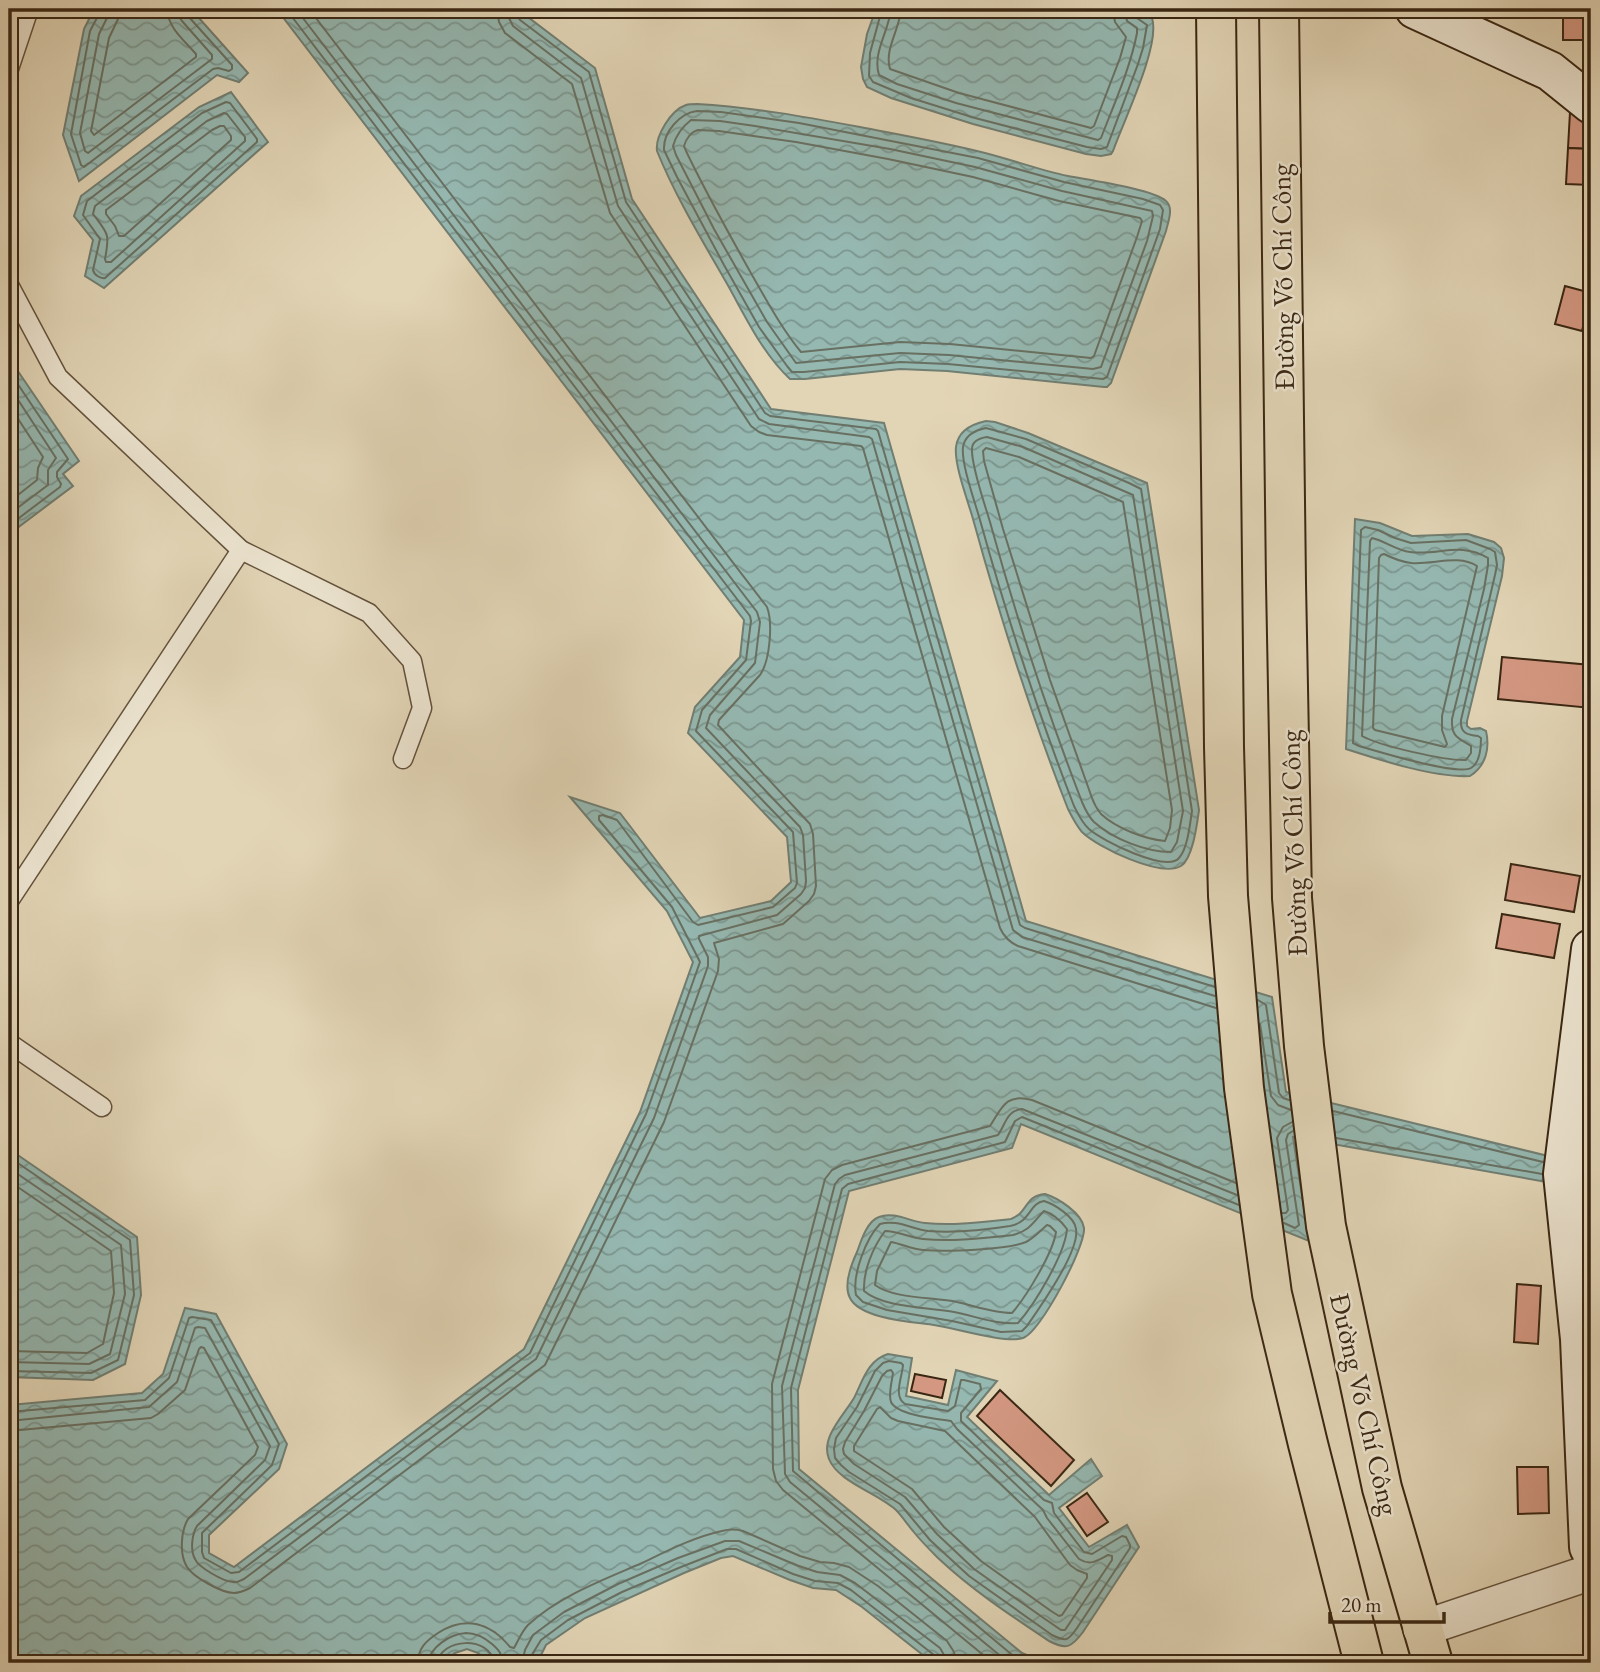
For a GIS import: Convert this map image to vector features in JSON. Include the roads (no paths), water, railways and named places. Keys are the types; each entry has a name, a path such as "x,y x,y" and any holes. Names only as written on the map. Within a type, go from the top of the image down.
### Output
{"main road":[{"path":"1216,9 1224,747 1228,896 1244,1088 1272,1294 1364,1663"},
{"name":"Đường Võ Chí Công","path":"1279,9 1292,898 1303,1032 1326,1226 1382,1488 1427,1646"}],"street":[{"path":"1415,9 1550,71 1591,104"},
{"path":"1550,71 1578,74 1591,71"},
{"path":"1591,949 1563,1174 1586,1340 1591,1551"},
{"path":"1427,1646 1591,1572"}],"lane":[{"path":"9,69 29,9"},
{"path":"9,285 58,377 241,550 369,613 412,661 422,708 403,759"},
{"path":"9,901 241,550"},
{"path":"9,1043 102,1107"}],"water":[{"path":"94,9 191,9 248,73 239,82 217,75 79,181 63,135 84,29"},
{"path":"279,9 522,9 524,14 595,68 632,199 771,409 884,423 1026,921 1272,997 1286,1092 1589,1166 1591,1164 1589,1276 1586,1189 1293,1137 1309,1241 1021,1124 1012,1148 849,1191 798,1390 799,1469 1022,1653 1046,1663 933,1663 836,1590 813,1588 733,1556 684,1573 585,1618 546,1645 537,1663 490,1663 478,1653 467,1649 455,1653 441,1663 9,1663 9,1402 10,1405 142,1393 163,1374 185,1308 216,1314 287,1444 279,1469 209,1535 209,1553 234,1567 524,1349 640,1112 693,962 667,911 570,797 620,813 700,918 771,901 791,882 787,837 688,733 695,707 740,657 744,620"},
{"path":"876,9 1130,9 1152,18 1153,30 1140,84 1113,151 1101,156 973,124 891,98 867,87 861,67 867,34"},
{"path":"231,92 268,142 104,288 85,276 93,240 74,216 81,196 199,107"},
{"path":"687,105 779,113 936,142 1057,174 1135,189 1166,201 1170,211 1166,231 1111,383 1104,387 947,371 900,369 790,379 772,359 750,325 682,204 657,151 661,131 675,112"},
{"path":"9,358 79,461 63,474 73,486 16,529 9,529"},
{"path":"986,421 1028,433 1147,483 1199,810 1189,856 1181,866 1172,869 1159,868 1115,853 1082,832 1068,809 1017,666 957,463 956,447 960,436 971,426"},
{"path":"1355,519 1380,523 1412,536 1468,534 1494,542 1501,548 1504,558 1502,576 1467,721 1467,726 1471,729 1480,728 1486,731 1487,750 1480,767 1470,776 1424,771 1346,749"},
{"path":"9,1149 137,1237 141,1295 125,1364 93,1380 9,1377"},
{"path":"1045,1194 1063,1203 1079,1217 1084,1228 1083,1238 1061,1288 1031,1333 1023,1338 1005,1339 888,1318 865,1311 850,1298 847,1287 850,1269 865,1232 875,1219 891,1215 920,1222 946,1224 1011,1219 1033,1198"},
{"path":"888,1354 912,1358 906,1396 948,1405 956,1370 997,1381 967,1417 1049,1495 1091,1459 1102,1476 1059,1508 1089,1547 1127,1525 1139,1547 1083,1632 1068,1646 1049,1641 951,1570 896,1510 849,1481 829,1459 827,1451 830,1435 871,1366"}]}
